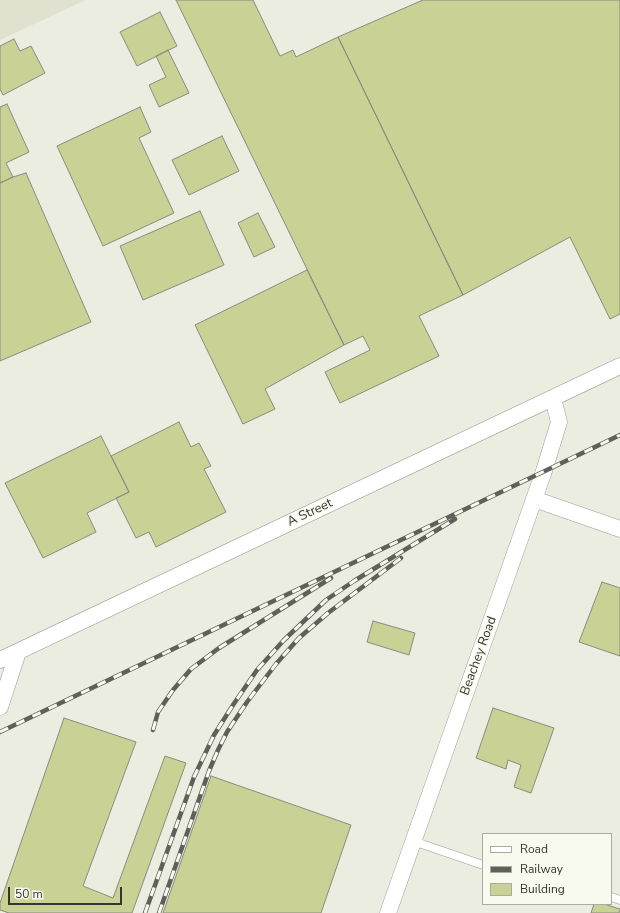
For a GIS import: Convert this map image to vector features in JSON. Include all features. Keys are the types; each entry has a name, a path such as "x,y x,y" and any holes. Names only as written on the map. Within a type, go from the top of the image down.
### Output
{"street":[{"name":"A Street","path":"0,660 620,366"},
{"name":"Beachey Road","path":"388,913 534,499 559,422 553,398"},
{"path":"534,499 620,529"},
{"path":"0,707 18,652"}],"lane":[{"path":"413,841 482,865"}],"shaded area":[{"path":"0,0 86,0 0,40"}],"building":[{"path":"176,0 253,0 280,56 293,50 296,57 338,37 463,295 419,316 439,356 340,403 325,372 370,350 363,336 344,345"},
{"path":"423,0 620,0 620,314 610,319 570,237 463,295 338,37"},
{"path":"160,12 177,46 137,66 120,32"},
{"path":"14,39 20,51 31,46 45,73 3,95 0,89 0,46"},
{"path":"168,50 189,93 159,107 149,85 166,77 156,56"},
{"path":"7,104 29,152 6,163 13,177 0,183 0,107"},
{"path":"140,107 151,132 139,138 174,213 103,246 57,146"},
{"path":"222,136 239,171 189,195 172,160"},
{"path":"26,173 91,322 0,361 0,183"},
{"path":"200,211 224,265 143,300 120,246"},
{"path":"258,213 275,247 254,257 238,223"},
{"path":"307,270 344,345 265,389 275,409 243,424 195,325"},
{"path":"179,422 191,447 199,443 211,466 204,469 226,512 156,547 149,532 136,538 116,498 129,492 111,456"},
{"path":"101,436 129,492 87,513 96,532 43,558 5,483"},
{"path":"602,582 620,588 620,656 579,642"},
{"path":"373,621 415,633 409,655 367,642"},
{"path":"493,708 554,728 531,793 514,787 521,765 508,760 506,769 476,758"},
{"path":"64,718 136,742 83,886 113,898 165,756 186,763 132,913 9,913 0,910 0,903"},
{"path":"211,776 351,825 321,913 163,913"},
{"path":"594,905 607,905 620,909 619,913 591,913"}],"railway":[{"path":"0,732 620,435"},
{"path":"145,913 194,777 214,735 257,670 284,640 326,600 354,581 455,519"},
{"path":"159,913 209,771 227,732 247,702 276,664 299,638 328,613 401,558"},
{"path":"153,730 158,712 173,690 191,669 219,648 331,578"}]}
